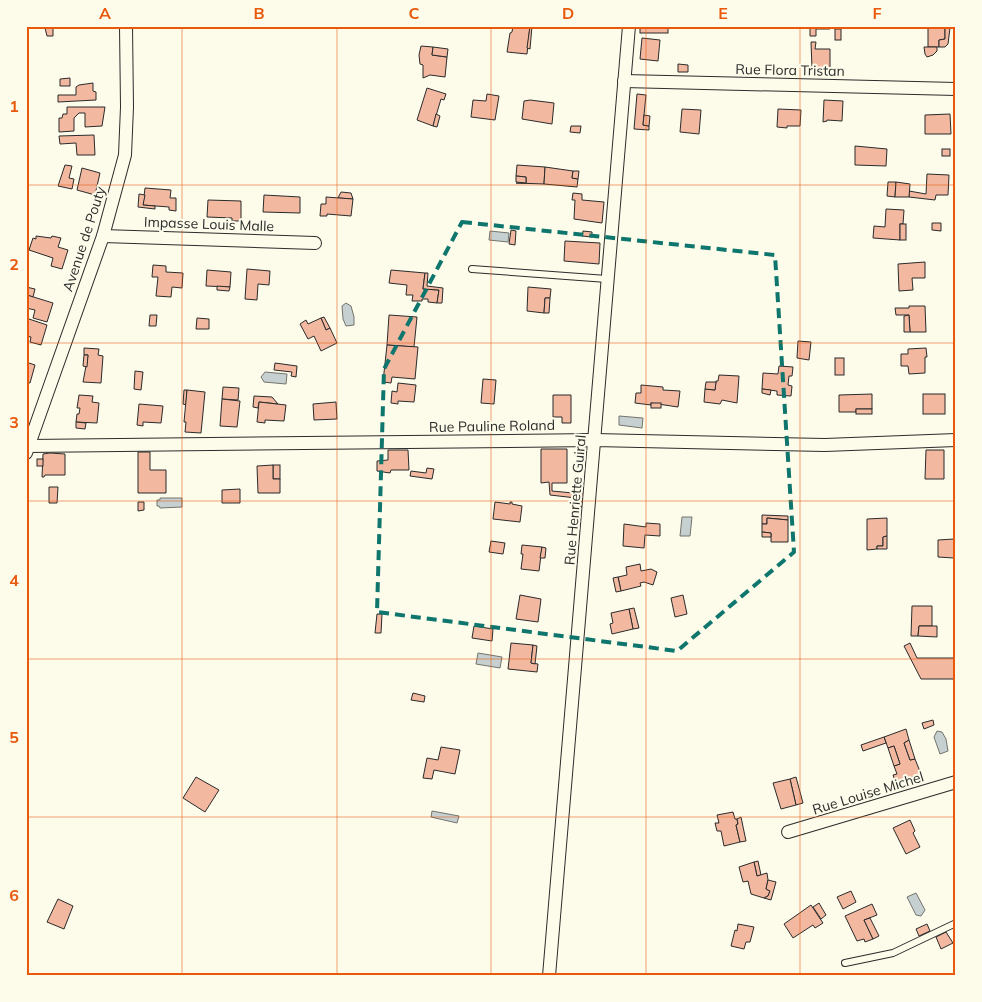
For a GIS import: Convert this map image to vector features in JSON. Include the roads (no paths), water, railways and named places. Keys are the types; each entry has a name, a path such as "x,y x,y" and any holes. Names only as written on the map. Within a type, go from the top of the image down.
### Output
{"street":[{"name":"Avenue de Pouty","path":"28,450 103,236 125,155 127,108 126,26"},
{"name":"Rue Henriette Guiral","path":"550,976 629,26"},
{"name":"Rue Flora Tristan","path":"624,81 956,89"},
{"name":"Impasse Louis Malle","path":"103,236 315,243"},
{"name":"Rue Pauline Roland","path":"28,450 595,440 825,445 956,440"},
{"name":"Rue Louise Michel","path":"788,832 956,782"}],"lane":[{"path":"472,269 607,279"},
{"path":"845,963 893,952 956,923"}]}
